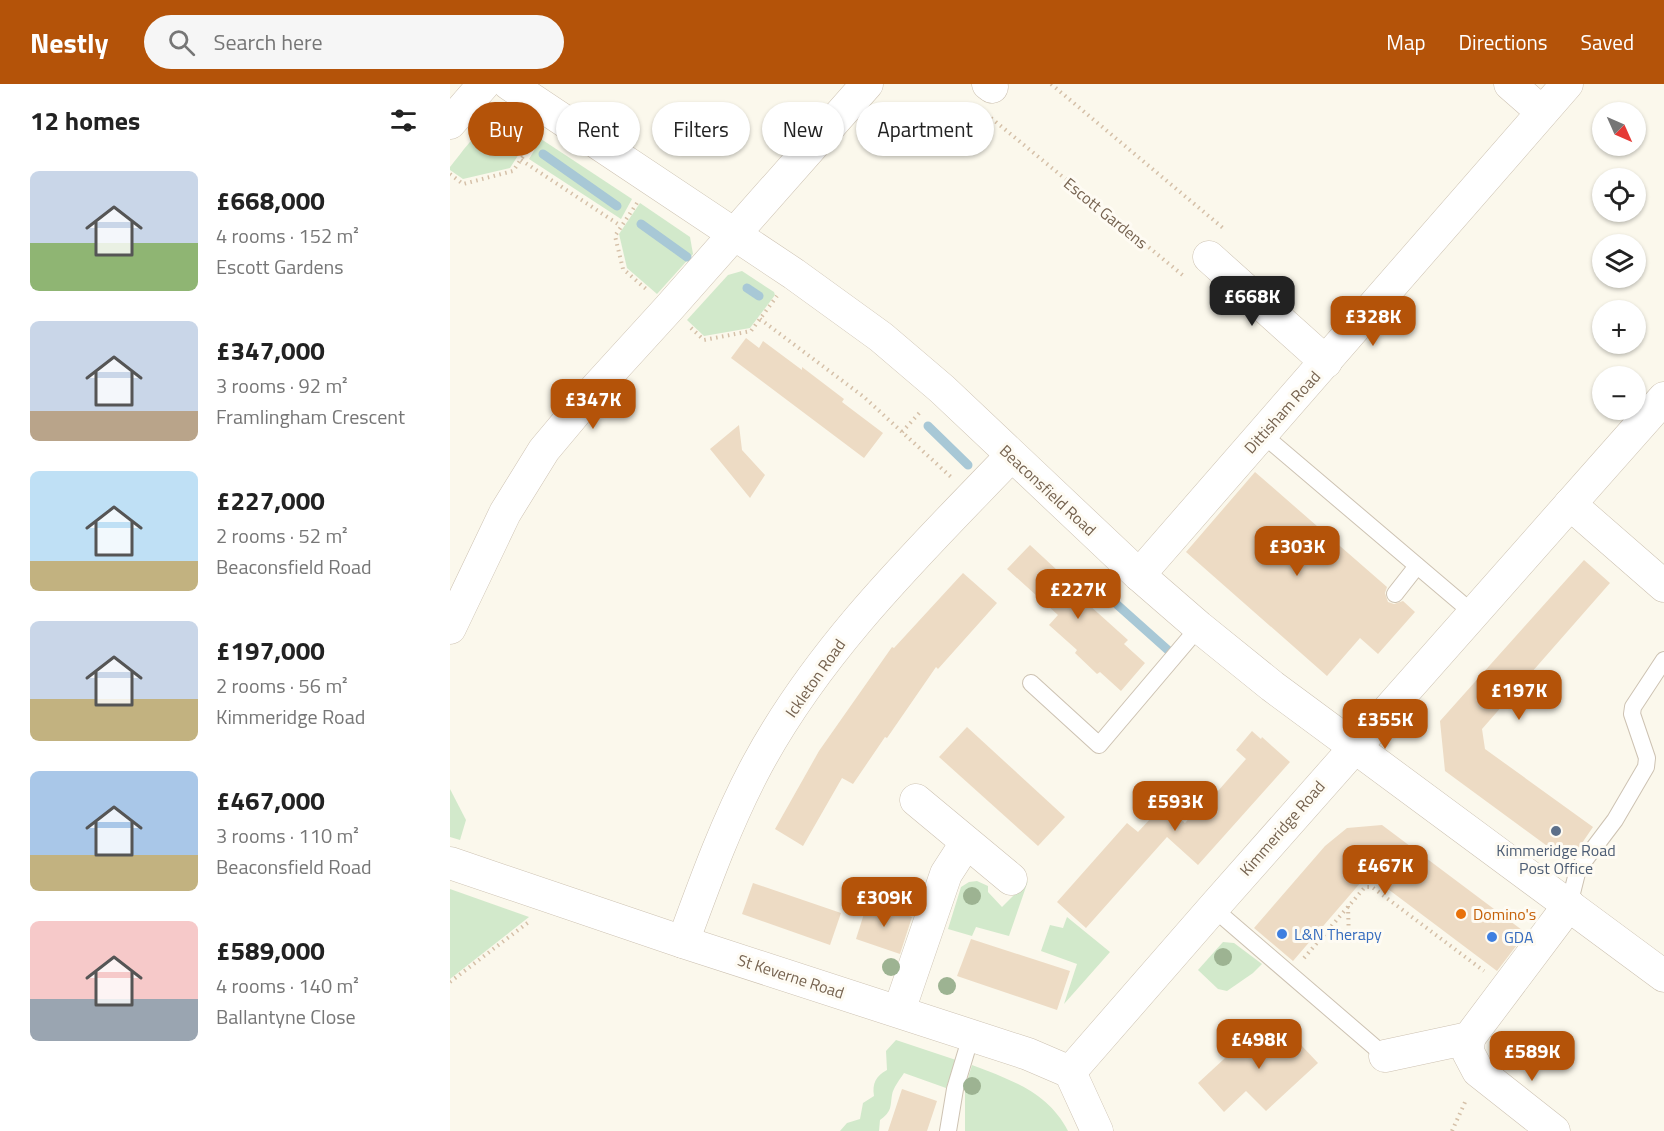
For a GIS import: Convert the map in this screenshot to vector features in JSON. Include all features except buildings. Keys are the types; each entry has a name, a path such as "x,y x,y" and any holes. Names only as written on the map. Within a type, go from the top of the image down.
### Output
{"street":[{"path":"450,123 484,84"},
{"name":"Beaconsfield Road","path":"509,84 794,274 881,337 942,389 1139,575 1199,627 1272,686 1664,976"},
{"path":"450,628 505,513 544,450 596,388 659,300 734,234 867,84"},
{"path":"1510,84 1542,112"},
{"name":"Dittisham Road","path":"1139,575 1567,84"},
{"path":"1209,257 1326,362"},
{"name":"Kimmeridge Road","path":"1070,1072 1212,908 1664,398"},
{"name":"Ickleton Road","path":"683,942 715,856 757,765 810,681 869,604 1011,456"},
{"path":"1570,504 1664,586"},
{"path":"916,800 1011,879"},
{"path":"899,1011 946,874 966,843"},
{"name":"St Keverne Road","path":"450,863 683,942 1028,1054 1070,1072"},
{"path":"1554,1131 1478,1071 1468,1052 1469,1038 1569,906"},
{"path":"1385,1056 1469,1038"},
{"path":"1070,1072 1097,1131"}],"lane":[{"path":"1262,434 1474,614"},
{"path":"1395,594 1417,566"},
{"path":"1031,683 1100,745 1199,627"},
{"path":"1569,906 1578,868 1615,820 1646,767 1647,758 1632,714 1633,707 1664,660"},
{"path":"1212,908 1385,1056"},
{"path":"948,1131 955,1089 971,1036"}],"path":[{"path":"1051,84 1226,231"},
{"name":"Escott Gardens","path":"990,86 981,110 1191,283"},
{"path":"450,174 463,184 513,171 524,156"},
{"path":"521,160 621,226"},
{"path":"641,197 615,236 623,268 704,340 751,331 783,288"},
{"path":"760,319 864,397 954,480"},
{"path":"902,432 924,409"},
{"path":"1302,961 1365,887 1372,887 1490,975"},
{"path":"1348,906 1349,941 1357,940"},
{"path":"450,982 535,918"}],"green space":[{"path":"544,141 556,149 556,156 567,156 632,199 621,219 529,159 531,156 544,156"},
{"path":"467,145 468,156 518,156 510,168 463,179 450,170 450,167"},
{"path":"640,203 690,237 693,254 657,294 627,268 619,234"},
{"path":"742,271 774,292 775,295 750,328 704,336 687,320 728,275"},
{"path":"450,789 466,820 460,840 450,837"},
{"path":"977,881 988,886 988,892 1002,907 1028,881 1009,936 976,927 972,936 948,929 961,887 969,882"},
{"path":"450,889 529,917 450,979"},
{"path":"1067,917 1110,952 1064,1004 1077,964 1041,951 1050,925 1063,928"},
{"path":"1223,942 1234,943 1262,964 1227,991 1218,989 1198,970"},
{"path":"896,1040 956,1060 946,1088 904,1073 894,1089 889,1112 880,1120 879,1131 840,1131 847,1123 860,1119 863,1103 874,1096 876,1080 887,1070 886,1051"},
{"path":"972,1065 1014,1082 1039,1097 1050,1106 1068,1131 965,1131 965,1088"}],"waterway":[{"path":"544,155 617,206"},
{"path":"641,224 687,257"},
{"path":"747,288 759,296"},
{"path":"928,426 968,465"},
{"path":"1094,584 1169,651"}],"place":[{"name":"Kimmeridge Road Post Office","path":"1556,831"},
{"name":"Domino's","path":"1461,914"},
{"name":"L&N Therapy","path":"1282,934"},
{"name":"GDA","path":"1492,937"}]}
